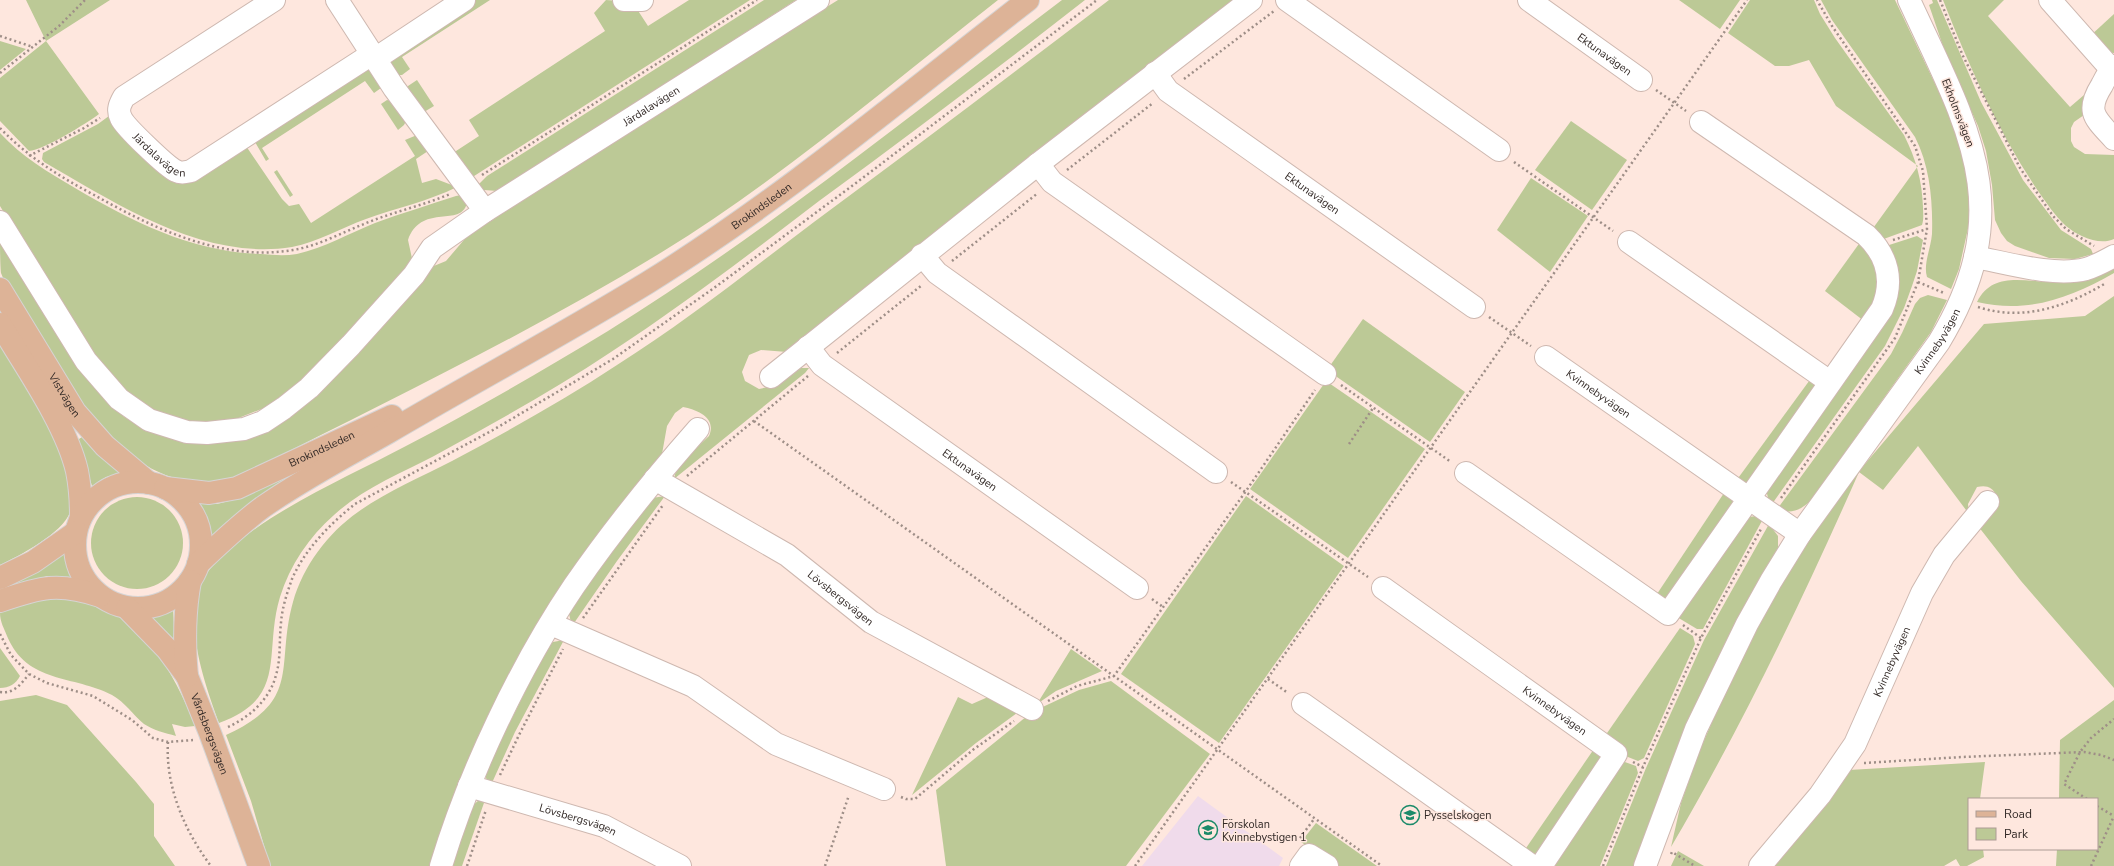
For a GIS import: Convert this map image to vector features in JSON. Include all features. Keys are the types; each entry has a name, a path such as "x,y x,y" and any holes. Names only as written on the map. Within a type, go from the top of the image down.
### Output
{"main road":[{"name":"Brokindsleden","path":"194,572 238,528 286,492 474,382 562,334 648,282 720,235 804,174 1028,0"},
{"name":"Vistvägen","path":"0,289 75,412 106,446 157,486"},
{"name":"Vistvägen","path":"0,324 55,418 72,454 78,478 79,524"},
{"name":"Brokindsleden","path":"157,486 209,493 237,488 396,414 474,382"},
{"path":"0,578 33,562 79,524 94,500 110,489 129,483 157,486 173,493 188,506 197,524 201,544 194,572 176,596 158,605 148,608 127,608 84,591 60,587 37,589 0,601"},
{"path":"79,524 75,550 79,568 88,584 101,597"},
{"name":"Vårdsbergsvägen","path":"187,676 184,624 186,602 194,572"},
{"name":"Vårdsbergsvägen","path":"127,608 167,649 187,676 233,791 259,866"},
{"name":"Vårdsbergsvägen","path":"233,791 253,866"}],"street":[{"path":"119,110 124,98 274,0"},
{"path":"337,0 374,56 484,211"},
{"name":"Järdalavägen","path":"119,110 125,124 171,168 184,173 192,171 464,0"},
{"path":"624,0 642,0"},
{"name":"Järdalavägen","path":"0,222 86,361 119,399 149,420 169,428 200,433 244,429 263,422 284,408 309,388 351,345 414,275 432,248 484,211 818,0"},
{"path":"770,377 1038,164 1251,0"},
{"path":"1287,0 1499,150"},
{"name":"Ektunavägen","path":"1529,0 1641,80"},
{"name":"Ekholmsvägen","path":"1909,0 1952,94 1974,154 1981,202 1980,228 1975,257"},
{"path":"2050,0 2113,68 2094,98 2092,108 2099,121 2114,139"},
{"name":"Ektunavägen","path":"1155,73 1168,91 1474,307"},
{"path":"1466,473 1668,614 1882,309 1886,298 1888,272 1884,258 1877,246 1866,235 1701,122"},
{"path":"1038,164 1052,182 1325,374"},
{"path":"1628,242 1830,382"},
{"path":"922,255 937,273 1216,472"},
{"path":"1975,257 2052,270 2069,270 2085,269 2114,256"},
{"name":"Kvinnebyvägen","path":"1645,866 1703,715 1747,624 1800,534 1939,342 1954,317 1967,289 1975,257"},
{"name":"Ektunavägen","path":"808,347 822,365 1137,588"},
{"name":"Kvinnebyvägen","path":"1546,357 1800,534"},
{"path":"440,866 469,786 505,709 551,624 574,586 655,479 698,429"},
{"name":"Lövsbergsvägen","path":"655,479 787,555 870,622 1032,709"},
{"name":"Kvinnebyvägen","path":"1760,866 1820,795 1842,765 1855,744 1922,593 1944,555 1988,502"},
{"name":"Kvinnebyvägen","path":"1383,588 1616,754 1541,866"},
{"path":"551,624 693,686 776,744 884,789"},
{"path":"1303,704 1532,866"},
{"name":"Lövsbergsvägen","path":"469,786 604,826 680,866"},
{"path":"1301,866 1309,855 1327,866"}],"path":[{"path":"0,73 59,26 85,0"},
{"path":"0,128 29,156 108,203 169,233 217,247 258,252 293,250 310,246 364,224 447,195 466,186 757,0"},
{"path":"222,730 243,721 257,708 271,689 277,675 281,622 293,578 321,534 337,518 355,504 493,430 613,359 714,288 1097,0"},
{"path":"1135,866 1350,564 1592,217 1747,0"},
{"path":"1603,866 1643,767 1698,644 1770,513 1895,338 1918,282 1927,229 1923,171 1915,146 1832,26 1817,0"},
{"path":"1940,0 1963,56 2006,143 2032,186 2066,230 2114,256"},
{"path":"0,36 33,47"},
{"path":"1641,80 1701,122"},
{"path":"29,156 84,128 110,112 119,110"},
{"path":"1499,150 1628,242"},
{"path":"1877,246 1927,229"},
{"path":"1918,282 1948,294"},
{"path":"1976,306 1988,310 2015,312 2051,308 2082,298 2108,283"},
{"path":"1474,307 1546,357"},
{"path":"884,789 906,799 915,799 974,749 1032,709 1077,686 1114,676 1246,491 1325,374 1466,473"},
{"path":"467,866 492,793 526,721 572,634 673,490 688,475 808,376"},
{"path":"1349,444 1373,408"},
{"path":"754,421 1382,866"},
{"path":"1246,491 1383,588"},
{"path":"0,634 11,655 29,674 47,682 93,696 132,720 153,738 168,742 186,742 199,738"},
{"path":"0,692 13,690 21,684 29,674"},
{"path":"1268,679 1303,704"},
{"path":"2085,798 2064,784 2080,752 2091,738 2114,719"},
{"path":"168,742 170,772 177,803 189,832 211,866"},
{"path":"1842,765 1962,757 2080,752 2093,753 2114,760"},
{"path":"824,866 855,777"},
{"path":"2091,866 2114,816 2098,807"},
{"path":"1672,852 1695,866"}],"shaded area":[{"name":"Förskolan Kvinnebystigen 1","path":"1198,796 1283,858 1279,866 1142,866"}],"green space":[{"path":"26,0 110,0 46,41"},
{"path":"473,0 490,0 402,57 410,69 402,75 394,75 388,55"},
{"path":"606,0 633,3 648,26 689,0 750,0 471,178 453,153 479,136 469,120 605,31 594,13"},
{"path":"764,0 796,0 498,191 484,190 477,186 487,176"},
{"path":"838,0 998,0 792,163 706,224 662,252 559,312 454,368 241,476 221,483 185,481 157,471 131,455 108,435 88,411 70,385 38,332 13,296 1,273 0,231 100,394 123,416 140,427 166,437 197,443 223,443 248,438 429,268 446,261 469,234 698,87"},
{"path":"1062,0 1085,0 920,126 664,316 546,393 434,456 369,489 334,515 316,533 301,552 284,585 275,617 272,655 265,687 256,701 241,713 219,723 207,687 196,645 194,624 195,604 200,585 210,569 228,550 250,532 302,500 483,404 608,331 667,293 782,213 839,171"},
{"path":"1109,0 1236,0 787,352 761,350 749,355 742,372 745,381 759,389 773,386 795,368 809,368 805,373 674,479 677,466 709,436 711,430 710,424 705,416 695,410 683,407 675,413 667,426 662,454 615,514 432,866 270,866 251,801 226,735 250,722 266,708 276,694 282,679 288,625 297,589 310,563 327,540 347,520 368,505 536,415 577,391 642,349 717,296"},
{"path":"1679,0 1740,0 1720,29"},
{"path":"1750,0 1814,0 1820,14 1835,38 1904,135 1916,165 1836,106 1809,60 1789,66 1775,66 1728,33"},
{"path":"1821,0 1895,0 1949,113 1966,164 1971,215 1959,269 1951,289 1927,277 1926,267 1932,234 1932,209 1930,184 1920,148 1915,137 1832,20"},
{"path":"1932,0 1937,0 1981,102 2023,180 2061,230 2091,249 2093,254 2075,259 2049,258 2015,246 2007,241 2001,233 1995,220 1992,185 1986,151 1978,126 1946,55 1929,5 1933,3"},
{"path":"1943,0 2004,0 1988,16 2070,107 2091,89 2084,115 2074,122 2071,128 2071,141 2074,147 2085,154 2114,155 2114,239 2108,241 2095,241 2076,233 2066,226 2054,213 2036,188 1996,120 1973,73"},
{"path":"2114,14 2114,53 2104,52 2089,37"},
{"path":"0,41 26,49 0,70"},
{"path":"46,41 99,114 55,141 29,151 0,121 0,78"},
{"path":"369,65 381,88 374,93 365,81 262,148 269,159 266,161 255,142"},
{"path":"417,80 434,106 424,112 406,91 408,86"},
{"path":"387,100 394,102 406,121 398,130 381,104"},
{"path":"113,113 174,173 246,146 282,199 289,206 299,204 311,223 415,156 405,140 417,135 431,149 416,159 422,183 436,179 457,187 424,200 366,219 302,245 259,249 226,246 162,226 101,195 44,162 42,159 43,153 98,124"},
{"path":"1571,121 1627,160 1592,210 1535,170"},
{"path":"0,133 8,142 36,164 97,201 164,233 211,248 236,252 279,255 297,254 327,244 375,223 405,212 456,196 461,195 466,200 466,206 462,212 455,215 421,222 414,229 408,240 413,263 317,369 269,406 236,419 202,423 185,420 155,411 127,392 102,366 70,321 0,206"},
{"path":"1917,168 1922,197 1922,225 1881,240 1871,231"},
{"path":"277,170 293,195 290,197 274,172"},
{"path":"1531,178 1588,216 1550,272 1497,230"},
{"path":"1917,236 1923,240 1917,271 1904,308 1885,346 1772,504 1768,498 1766,489 1884,319 1886,246"},
{"path":"1861,241 1871,250 1880,289 1864,321 1825,291"},
{"path":"2114,267 2114,273 2098,282 2081,290 2048,301 2031,305 2014,306 1977,302 1985,291 1994,284 2005,281 2016,280 2054,283 2067,282 2085,278"},
{"path":"1928,295 1947,300 1931,332 1811,500 1800,509 1796,510 1787,511 1778,508 1891,354 1915,304 1920,298"},
{"path":"2114,296 2114,688 2021,581 1978,526 1997,496 1993,491 1984,486 1977,487 1968,504 1969,514 1918,446 1883,490 1859,472 1771,662 1747,709 1671,847 1681,803 1699,752 1754,631 1794,561 1842,491 1984,324 2085,316"},
{"path":"1363,319 1465,392 1430,442 1327,370"},
{"path":"0,342 44,416 54,437 68,477 70,512 66,520 50,536 29,550 0,565"},
{"path":"1812,377 1815,389 1749,482 1744,483 1736,481"},
{"path":"1326,381 1425,449 1348,558 1250,489"},
{"path":"82,437 85,438 122,473 106,477 92,486 79,442 79,439"},
{"path":"335,449 209,541 207,524 197,503 217,504 237,499"},
{"path":"1726,490 1732,499 1733,505 1667,598 1655,597"},
{"path":"665,496 617,561 572,626 569,614 573,605 652,498"},
{"path":"1246,496 1344,566 1219,743 1121,674"},
{"path":"128,497 146,497 163,504 176,517 183,534 183,552 176,569 163,582 146,589 128,589 111,582 98,569 91,552 91,534 98,517 111,504"},
{"path":"1757,516 1763,519 1703,629 1697,629 1677,617 1748,517"},
{"path":"1769,524 1778,536 1778,550 1750,597 1719,657 1687,728 1634,866 1606,866 1646,768 1704,640"},
{"path":"66,545 67,561 74,578 47,576 0,592 0,586"},
{"path":"71,598 112,612 127,622 140,634 152,647 173,678 189,710 195,726 185,727 172,724 176,736 155,730 144,724 121,701 112,695 82,684 53,676 26,663 16,651 7,636 1,622 0,613 37,599"},
{"path":"173,607 175,648 145,616 157,614"},
{"path":"1680,628 1693,636 1695,644 1644,758 1638,761 1623,755 1605,736"},
{"path":"564,640 515,732 491,785 487,782 485,773 548,645 553,642"},
{"path":"0,648 20,676 12,685 0,688"},
{"path":"1071,649 1102,671 1056,691 1037,704"},
{"path":"1111,681 1210,754 1126,866 946,866 936,790 1032,712 1079,690"},
{"path":"36,695 67,705 154,804 154,836 175,866 0,866 0,701"},
{"path":"958,697 972,704 988,697 1021,710 976,743 912,795"},
{"path":"2114,700 2114,866 2056,866 2057,850 2098,850 2098,798 2059,798 2060,740"},
{"path":"1596,746 1602,757 1539,852 1534,854 1524,851"},
{"path":"1622,761 1636,766 1638,773 1600,866 1555,866 1555,860"},
{"path":"1985,762 1980,798 1968,798 1968,850 1983,850 1984,857 1967,866 1960,866 1956,859 1944,866 1771,866 1849,770"},
{"path":"479,800 485,800 462,866 451,866 471,807"},
{"path":"1316,823 1377,866 1337,866 1301,842"},
{"path":"1678,851 1704,866 1671,866"}],"place":[{"name":"Pysselskogen","path":"1410,815"},
{"name":"Förskolan Kvinnebystigen 1","path":"1208,830"}]}
